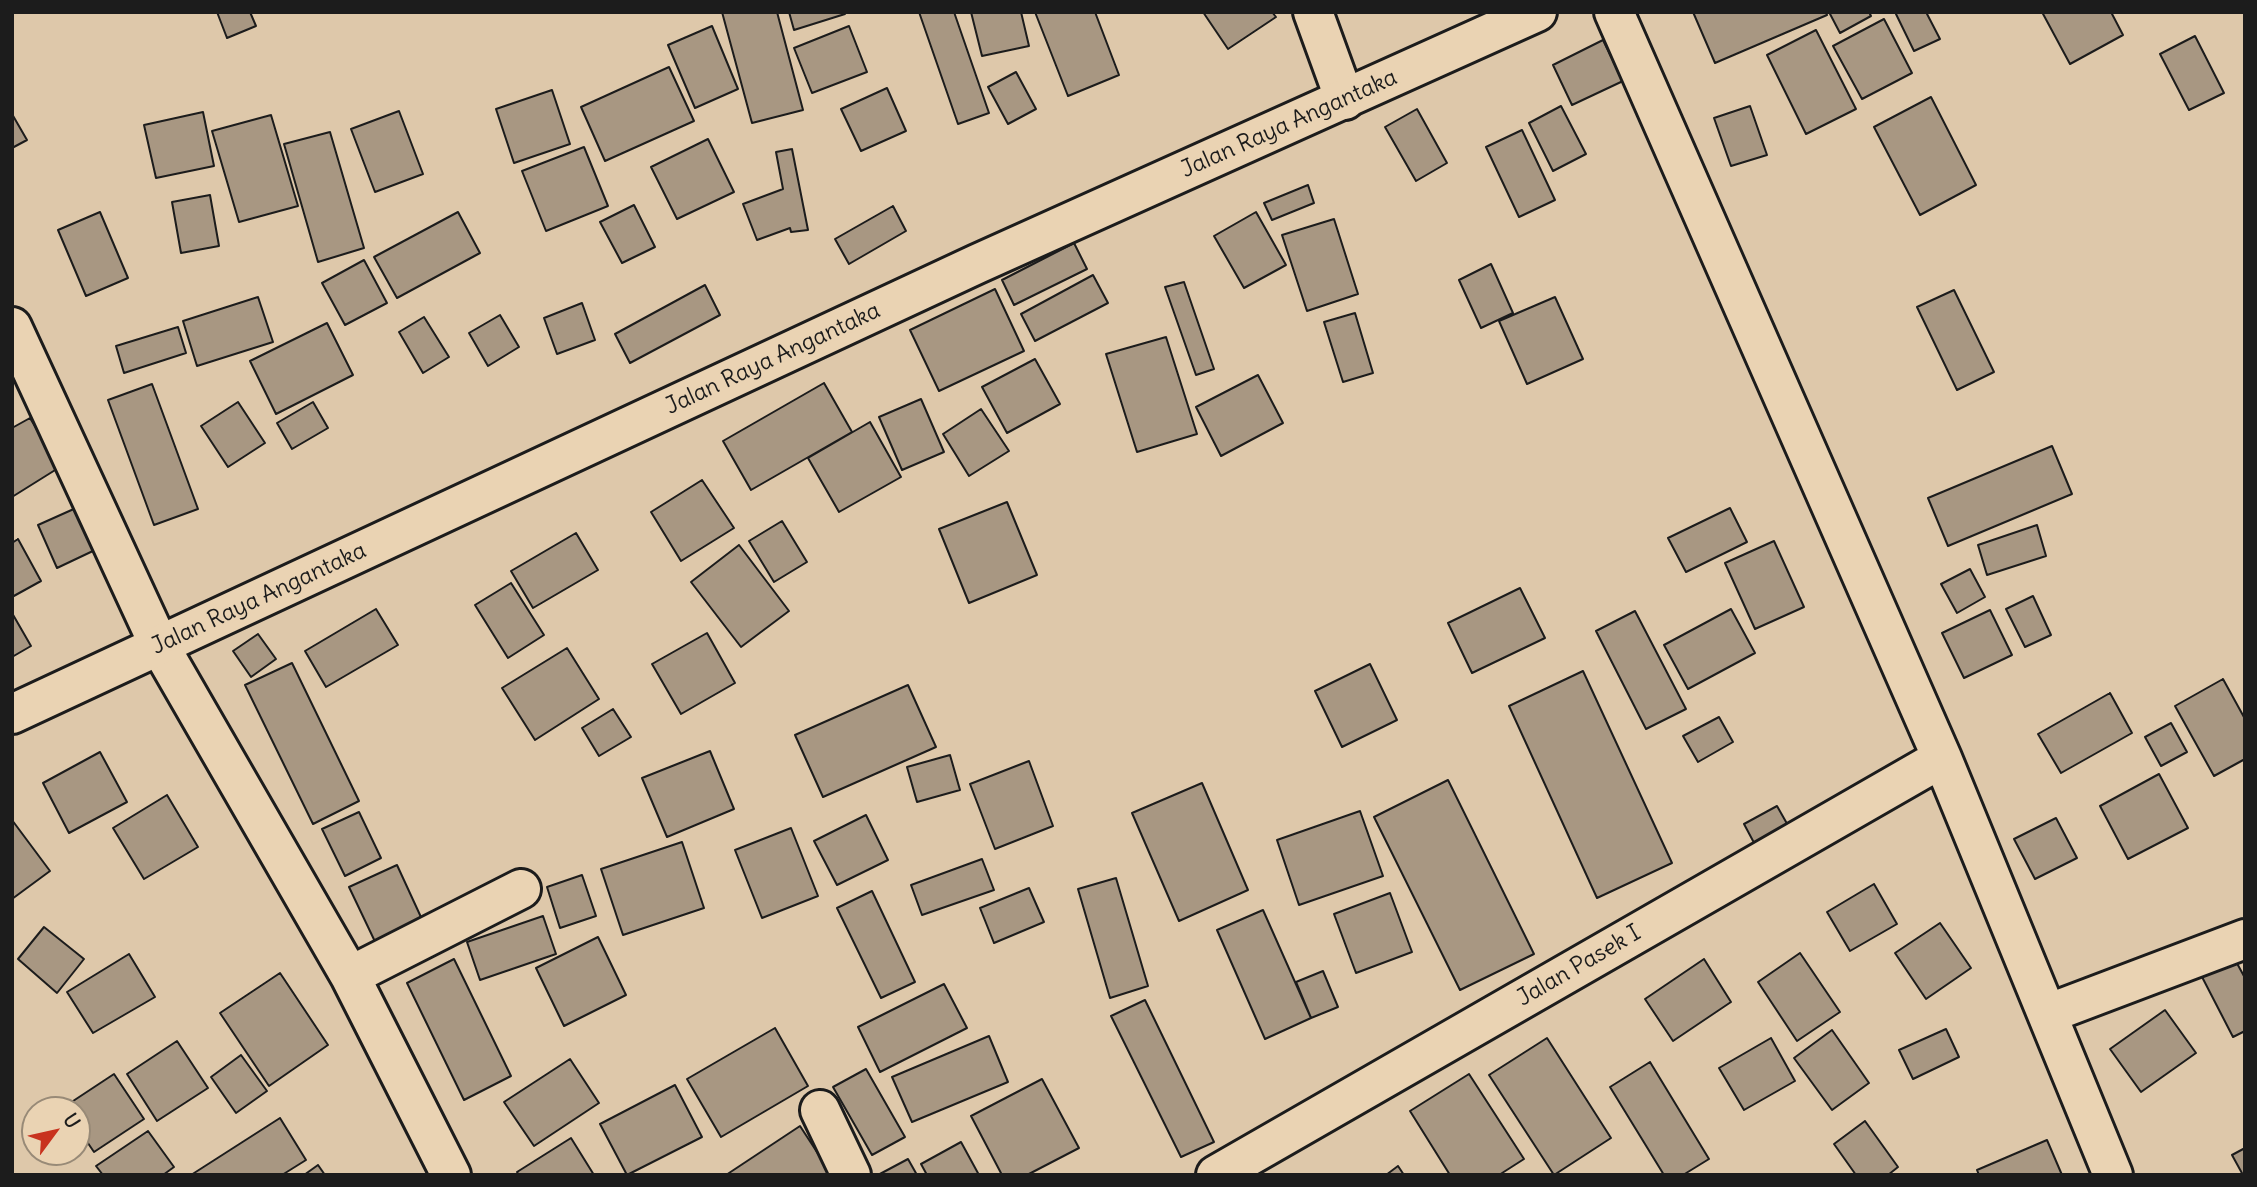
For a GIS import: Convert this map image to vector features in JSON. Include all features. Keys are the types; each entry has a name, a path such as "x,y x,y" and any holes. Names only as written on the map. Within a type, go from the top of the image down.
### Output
{"street":[{"path":"1313,12 1345,100"},
{"name":"Jalan Raya Angantaka","path":"12,714 977,264 1537,12"},
{"path":"1614,12 1942,758 2113,1175"},
{"path":"12,327 159,645 350,976 451,1175"},
{"name":"Jalan Pasek I","path":"1216,1175 1942,758"},
{"path":"350,976 521,889"},
{"path":"2047,1014 2245,939"},
{"path":"820,1110 851,1175"}],"building":[{"path":"217,12 250,12 256,26 227,38"},
{"path":"722,12 777,12 803,110 752,123"},
{"path":"789,12 845,12 845,14 794,30"},
{"path":"919,12 954,12 989,113 958,124"},
{"path":"971,12 1021,12 1029,46 982,56"},
{"path":"1035,12 1095,12 1119,75 1068,96"},
{"path":"1203,12 1272,12 1276,17 1228,49"},
{"path":"1693,12 1826,12 1827,15 1715,63"},
{"path":"1829,12 1869,12 1871,16 1840,33"},
{"path":"1895,12 1926,12 1940,39 1914,51"},
{"path":"2042,12 2111,12 2123,35 2070,64"},
{"path":"1884,19 1912,73 1862,99 1833,46"},
{"path":"712,26 738,89 695,108 668,45"},
{"path":"849,26 867,72 812,93 794,48"},
{"path":"1816,30 1856,109 1806,134 1767,55"},
{"path":"2195,36 2224,93 2189,110 2160,54"},
{"path":"1603,40 1623,81 1572,105 1553,65"},
{"path":"669,67 694,121 605,161 581,107"},
{"path":"1016,72 1036,109 1008,124 988,87"},
{"path":"887,88 906,131 861,151 841,109"},
{"path":"552,90 570,144 514,163 496,109"},
{"path":"1931,97 1976,185 1920,215 1874,127"},
{"path":"1561,106 1586,154 1553,171 1529,123"},
{"path":"1750,106 1767,155 1731,166 1714,118"},
{"path":"1417,109 1447,163 1416,181 1385,127"},
{"path":"399,111 423,174 375,192 351,129"},
{"path":"203,112 214,166 156,178 144,125"},
{"path":"12,114 27,140 12,148"},
{"path":"271,115 298,206 239,222 212,131"},
{"path":"1522,130 1555,200 1519,217 1486,147"},
{"path":"330,132 364,248 318,262 284,144"},
{"path":"708,139 734,192 677,219 651,167"},
{"path":"584,147 608,206 546,231 522,171"},
{"path":"792,149 808,230 791,232 790,228 757,240 743,204 783,189 776,152"},
{"path":"1308,185 1314,203 1272,220 1264,203"},
{"path":"210,195 219,246 181,253 172,202"},
{"path":"634,205 655,247 622,263 600,222"},
{"path":"893,206 906,231 849,264 835,239"},
{"path":"100,212 128,278 86,296 58,230"},
{"path":"458,212 480,253 397,298 374,257"},
{"path":"1256,212 1286,265 1244,288 1214,236"},
{"path":"1334,219 1358,294 1307,311 1282,235"},
{"path":"1074,243 1087,269 1014,305 1002,280"},
{"path":"364,260 387,303 345,325 322,283"},
{"path":"1491,264 1513,313 1481,328 1459,280"},
{"path":"1093,275 1108,303 1035,341 1021,314"},
{"path":"1184,282 1214,369 1196,375 1165,287"},
{"path":"705,285 720,315 630,363 615,334"},
{"path":"995,289 1024,351 939,391 910,330"},
{"path":"1954,290 1994,372 1957,390 1917,307"},
{"path":"258,297 273,342 197,366 183,321"},
{"path":"1555,297 1583,359 1527,384 1499,321"},
{"path":"582,303 595,340 557,354 544,318"},
{"path":"1355,313 1373,373 1343,382 1324,322"},
{"path":"500,315 519,347 488,366 469,333"},
{"path":"424,317 449,357 423,373 399,332"},
{"path":"327,323 353,375 276,414 250,361"},
{"path":"178,327 186,353 124,373 116,346"},
{"path":"1166,337 1197,434 1137,452 1106,354"},
{"path":"1035,359 1060,404 1007,433 982,387"},
{"path":"1258,375 1283,423 1221,456 1196,407"},
{"path":"824,383 852,432 751,490 723,441"},
{"path":"152,384 198,509 154,525 108,400"},
{"path":"921,399 944,452 902,470 879,417"},
{"path":"238,402 265,443 228,467 201,426"},
{"path":"313,402 328,428 292,449 277,423"},
{"path":"981,409 1009,451 969,476 943,434"},
{"path":"30,418 60,467 12,497 12,428"},
{"path":"870,422 901,477 839,512 808,458"},
{"path":"2052,446 2072,494 1948,546 1928,498"},
{"path":"702,480 734,528 681,561 651,512"},
{"path":"1007,502 1037,575 969,603 939,529"},
{"path":"76,508 95,550 57,568 38,525"},
{"path":"1730,508 1747,542 1686,572 1668,538"},
{"path":"782,521 807,562 774,582 749,541"},
{"path":"2037,525 2046,556 1987,575 1978,545"},
{"path":"576,533 598,570 533,608 511,571"},
{"path":"18,539 41,581 12,597 12,543"},
{"path":"1774,541 1804,607 1755,629 1725,563"},
{"path":"739,545 789,611 741,647 691,582"},
{"path":"1970,569 1985,597 1957,613 1941,584"},
{"path":"511,583 544,635 508,658 475,605"},
{"path":"1520,588 1545,638 1472,673 1448,623"},
{"path":"2033,596 2051,635 2025,647 2006,609"},
{"path":"376,609 398,645 326,687 305,651"},
{"path":"1731,609 1755,653 1688,689 1664,645"},
{"path":"1990,610 2012,655 1964,678 1942,633"},
{"path":"1635,611 1686,709 1646,729 1596,631"},
{"path":"12,613 31,646 12,657"},
{"path":"707,633 735,683 681,714 652,664"},
{"path":"258,634 276,659 251,677 233,651"},
{"path":"567,648 599,699 535,740 502,688"},
{"path":"292,663 359,801 313,824 245,685"},
{"path":"1370,664 1397,720 1342,747 1315,691"},
{"path":"1583,671 1672,863 1597,898 1509,706"},
{"path":"2223,679 2245,719 2245,759 2214,776 2175,706"},
{"path":"908,685 936,747 823,797 795,735"},
{"path":"2110,693 2132,733 2061,773 2038,734"},
{"path":"613,709 631,737 599,756 582,728"},
{"path":"1719,717 1733,742 1698,762 1683,736"},
{"path":"2171,723 2187,752 2161,766 2145,737"},
{"path":"710,751 734,809 667,837 642,778"},
{"path":"100,752 127,802 69,833 43,783"},
{"path":"950,755 960,790 917,802 907,767"},
{"path":"1029,761 1053,826 995,849 970,784"},
{"path":"2159,774 2188,828 2128,859 2100,806"},
{"path":"1448,780 1534,954 1460,990 1374,817"},
{"path":"1202,783 1248,890 1179,921 1132,813"},
{"path":"167,795 198,847 144,879 113,828"},
{"path":"1777,806 1794,836 1760,854 1744,824"},
{"path":"1360,811 1383,876 1299,905 1277,840"},
{"path":"359,812 381,858 345,876 322,829"},
{"path":"866,815 888,860 837,885 814,841"},
{"path":"2056,818 2077,858 2035,879 2014,839"},
{"path":"12,820 50,871 12,899"},
{"path":"791,828 818,896 762,918 735,850"},
{"path":"682,842 704,908 623,935 601,869"},
{"path":"982,859 994,890 922,915 911,885"},
{"path":"397,865 426,928 379,950 349,887"},
{"path":"582,875 596,916 560,928 547,887"},
{"path":"1116,878 1148,986 1110,998 1078,889"},
{"path":"1874,884 1897,924 1850,951 1827,912"},
{"path":"1029,888 1044,922 994,943 980,908"},
{"path":"872,891 915,982 881,998 837,908"},
{"path":"1390,893 1412,952 1356,973 1334,914"},
{"path":"1263,910 1311,1018 1265,1039 1217,930"},
{"path":"543,916 556,954 480,980 467,942"},
{"path":"1940,923 1971,968 1926,999 1895,953"},
{"path":"44,927 84,959 57,993 18,959"},
{"path":"598,937 626,995 564,1026 536,968"},
{"path":"1800,953 1840,1012 1797,1041 1758,982"},
{"path":"129,954 155,997 93,1033 67,992"},
{"path":"2233,956 2245,978 2245,1031 2233,1037 2200,973"},
{"path":"454,959 511,1076 464,1100 407,983"},
{"path":"1704,959 1731,1002 1673,1041 1645,999"},
{"path":"1323,971 1338,1007 1311,1018 1296,982"},
{"path":"280,973 328,1045 269,1086 220,1013"},
{"path":"944,984 967,1028 880,1072 858,1027"},
{"path":"1145,1000 1214,1142 1181,1157 1111,1016"},
{"path":"2165,1010 2196,1053 2141,1092 2110,1049"},
{"path":"775,1028 808,1086 721,1137 687,1079"},
{"path":"1946,1029 1959,1057 1913,1079 1899,1050"},
{"path":"1832,1030 1869,1083 1832,1110 1794,1058"},
{"path":"989,1036 1008,1082 912,1122 892,1077"},
{"path":"1547,1038 1611,1138 1554,1175 1489,1075"},
{"path":"1771,1038 1795,1081 1744,1110 1719,1068"},
{"path":"177,1041 208,1088 157,1121 127,1074"},
{"path":"241,1055 267,1091 236,1113 211,1077"},
{"path":"570,1059 599,1103 534,1146 504,1102"},
{"path":"1650,1062 1709,1159 1683,1175 1664,1175 1610,1087"},
{"path":"866,1069 905,1137 872,1155 833,1087"},
{"path":"114,1074 144,1119 94,1152 91,1148 91,1096 81,1096"},
{"path":"1469,1074 1524,1159 1499,1175 1450,1175 1410,1111"},
{"path":"1042,1079 1079,1148 1027,1175 1002,1175 971,1116"},
{"path":"675,1085 702,1137 627,1175 600,1124"},
{"path":"280,1118 306,1160 282,1175 191,1175"},
{"path":"1865,1121 1898,1167 1888,1175 1856,1175 1834,1144"},
{"path":"800,1126 832,1175 726,1175"},
{"path":"148,1131 174,1167 163,1175 103,1175 96,1166"},
{"path":"571,1138 594,1175 519,1175 517,1172"},
{"path":"2047,1140 2062,1175 1979,1175 1977,1170"},
{"path":"961,1142 979,1175 927,1175 921,1164"},
{"path":"2245,1148 2245,1175 2243,1175 2232,1155"},
{"path":"908,1159 917,1175 878,1175"},
{"path":"318,1165 325,1175 304,1175"},
{"path":"1398,1166 1404,1175 1386,1175"}]}
